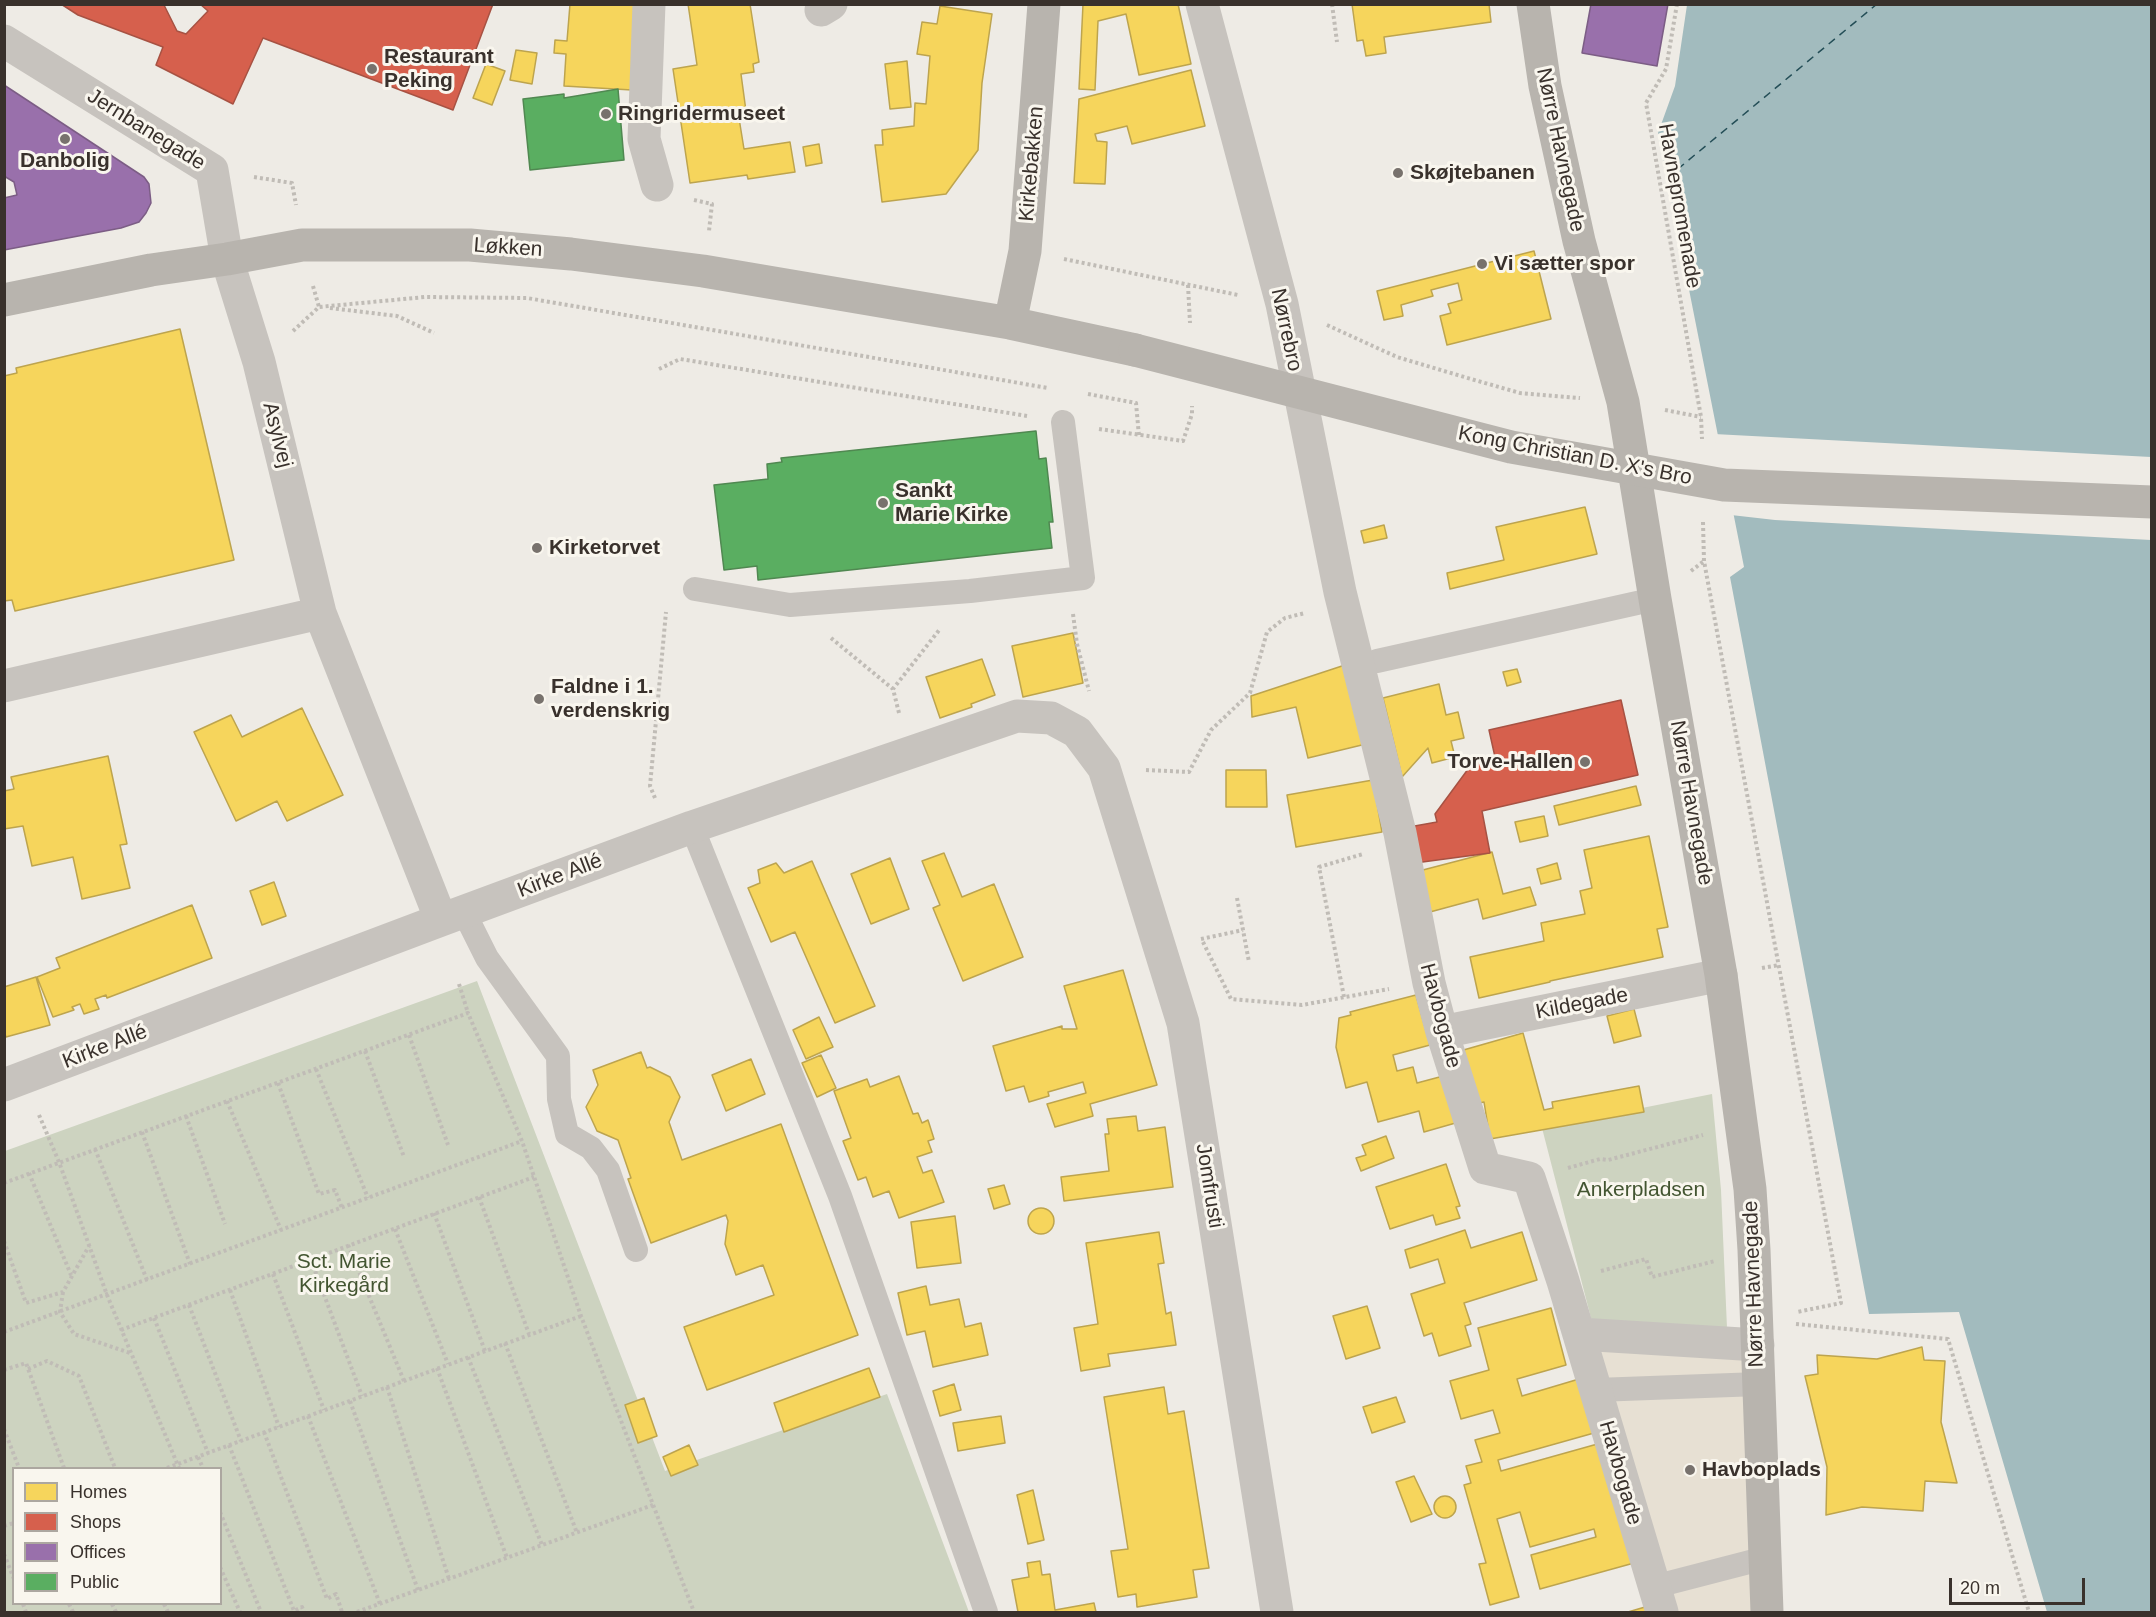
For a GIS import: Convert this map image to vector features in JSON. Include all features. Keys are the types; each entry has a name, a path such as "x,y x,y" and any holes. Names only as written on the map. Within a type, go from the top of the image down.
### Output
{"street":[{"path":"650,4 644,139 657,185"},
{"name":"Kirkebakken","path":"1011,323 1025,251 1044,4"},
{"name":"Nørrebro","path":"1202,4 1282,304 1340,592 1366,660"},
{"name":"Nørre Havnegade","path":"1533,4 1545,86 1579,241 1623,402 1721,975 1750,1189 1767,1612"},
{"name":"Jernbanegade","path":"4,41 212,170 227,259"},
{"name":"Løkken","path":"4,300 151,270 302,245 470,245 571,254 703,271 1011,323"},
{"name":"Asylvej","path":"227,259 259,362 320,613 452,916"},
{"name":"Kong Christian D. X's Bro","path":"1011,323 1136,350 1511,447 1724,486 2151,502"},
{"path":"4,686 320,613"},
{"name":"Havbogade","path":"1366,660 1429,983 1442,1032 1485,1168 1529,1178 1563,1281 1658,1600"},
{"name":"Kirke Allé","path":"14,1082 692,827 1017,716 1051,718 1077,732 1104,768"},
{"name":"Jomfrusti","path":"1104,768 1184,1023 1277,1612"},
{"name":"Kildegade","path":"1442,1032 1721,975"},
{"path":"1579,1334 1757,1333"}],"lane":[{"path":"695,589 790,604 970,591 1083,578 1063,422"},
{"path":"1366,660 1655,599"},
{"path":"692,827 840,1196 986,1612"},
{"path":"452,916 487,958 558,1056 559,1099 567,1134 591,1148 608,1170 636,1250"},
{"path":"1596,1390 1759,1384"},
{"path":"1658,1600 1765,1558"}],"path":[{"path":"1332,4 1337,42"},
{"name":"Havnepromenade","path":"1623,402 1701,417 1646,103 1666,69 1677,4"},
{"path":"1659,178 1667,178"},
{"path":"657,185 698,202 712,204 703,271"},
{"path":"1092,265 1282,304 1397,357 1520,393 1623,402"},
{"path":"259,362 319,307 425,297 527,298 1054,388"},
{"path":"319,307 397,316 434,333"},
{"path":"659,369 680,359 1139,436 1183,441"},
{"path":"1077,393 1136,403 1139,436"},
{"path":"1704,561 1841,1304 1757,1333"},
{"path":"893,689 970,591"},
{"path":"790,604 893,689 910,753"},
{"path":"650,786 666,612"},
{"path":"1104,768 1189,772 1211,730 1250,693 1267,632 1286,618"},
{"path":"1075,626 1077,644"},
{"path":"1344,997 1319,867 1402,845"},
{"path":"1237,898 1249,962"},
{"path":"1201,939 1243,930"},
{"path":"1231,999 1302,1005 1429,983"},
{"path":"4,1183 468,1013 522,1141 581,1316 694,1612"},
{"path":"409,1035 448,1145"},
{"path":"365,1051 404,1158"},
{"path":"316,1069 368,1198"},
{"path":"14,1082 59,1162 107,1295 178,1467 229,1445 581,1316"},
{"path":"278,1083 319,1194 334,1190 342,1208"},
{"path":"227,1101 281,1230"},
{"path":"186,1116 225,1224"},
{"path":"1529,1178 1742,1125"},
{"path":"142,1132 190,1264"},
{"path":"4,1332 522,1141"},
{"path":"95,1149 147,1280"},
{"path":"29,1173 72,1276"},
{"path":"121,1330 534,1177"},
{"path":"479,1197 529,1334"},
{"path":"434,1213 485,1351"},
{"path":"395,1229 448,1364"},
{"path":"4,1241 26,1303 63,1292"},
{"path":"348,1245 404,1381"},
{"path":"89,1246 63,1292 60,1312 74,1334 131,1354"},
{"path":"1563,1281 1646,1259 1652,1277 1754,1250"},
{"path":"311,1260 362,1396"},
{"path":"273,1274 324,1410"},
{"path":"230,1290 279,1427"},
{"path":"189,1305 241,1441"},
{"path":"154,1318 208,1453"},
{"path":"1757,1333 1948,1339 2029,1612"},
{"path":"504,1343 577,1533"},
{"path":"468,1357 542,1545"},
{"path":"28,1369 47,1361 79,1376 116,1467"},
{"path":"4,1370 26,1363 64,1467"},
{"path":"437,1368 507,1558"},
{"path":"387,1387 449,1578"},
{"path":"350,1401 418,1590"},
{"path":"308,1416 380,1604"},
{"path":"4,1430 19,1467"},
{"path":"264,1432 327,1599 336,1594 342,1612"},
{"path":"229,1445 294,1611 302,1607 304,1612"},
{"path":"198,1457 203,1467"},
{"path":"357,1612 653,1505"},
{"path":"222,1517 261,1612"},
{"path":"4,1554 12,1574"},
{"path":"222,1572 240,1612"}],"green space":[{"name":"Sct. Marie Kirkegård","path":"477,981 665,1471 887,1394 969,1612 5,1612 5,1151"},
{"name":"Ankerpladsen","path":"1712,1094 1721,1190 1727,1328 1592,1322 1542,1128"}],"shaded area":[{"name":"Havboplads","path":"1590,1344 1752,1353 1762,1612 1663,1612"}],"water":[{"path":"1687,5 2151,5 2151,1612 2047,1612 1959,1312 1869,1314 1730,577 1744,567 1658,133 1675,86"}],"pier":[{"path":"1714,434 2151,457 2151,540 1775,520 1731,515"}],"building: Homes":[{"path":"570,4 636,4 632,90 564,86 566,54 554,53 555,40 567,41"},
{"path":"688,4 750,4 759,62 753,64 754,72 741,74 746,111 738,112 744,149 790,142 795,172 748,179 747,175 690,183 673,69 697,65"},
{"path":"1083,4 1178,4 1191,64 1139,75 1126,14 1098,21 1095,90 1079,89"},
{"path":"1352,4 1489,4 1491,22 1384,37 1386,53 1366,56 1363,40 1357,41"},
{"path":"940,6 992,14 982,83 978,150 946,194 882,202 875,145 883,145 882,130 914,126 915,103 926,104 930,56 917,54 922,22 937,24"},
{"path":"516,50 537,53 532,84 510,80"},
{"path":"907,61 911,107 890,109 885,64"},
{"path":"486,64 505,71 492,105 473,98"},
{"path":"1191,70 1205,126 1132,144 1127,126 1095,134 1097,141 1107,142 1105,184 1074,183 1079,99"},
{"path":"819,144 822,163 806,166 803,147"},
{"path":"1534,251 1551,319 1447,345 1440,316 1451,313 1448,304 1462,300 1458,283 1431,290 1433,296 1401,305 1403,316 1384,320 1377,291"},
{"path":"180,329 234,560 15,611 12,600 4,601 4,376 17,373 16,368"},
{"path":"1585,507 1597,554 1450,589 1447,573 1504,560 1496,527"},
{"path":"1384,525 1387,538 1364,543 1361,531"},
{"path":"1073,633 1083,683 1023,697 1012,646"},
{"path":"982,659 995,695 971,704 972,707 940,718 926,677"},
{"path":"1348,664 1366,744 1308,758 1296,707 1252,717 1251,696"},
{"path":"1517,669 1521,682 1507,686 1503,672"},
{"path":"1439,684 1446,715 1458,712 1464,738 1451,741 1455,757 1432,763 1428,748 1402,777 1383,698"},
{"path":"302,708 343,795 287,821 277,801 236,821 194,732 231,715 242,737"},
{"path":"108,756 127,844 120,845 130,888 82,899 73,857 32,866 23,826 4,829 4,791 14,789 11,777"},
{"path":"1226,770 1266,770 1267,807 1226,807"},
{"path":"1373,780 1382,832 1296,847 1287,795"},
{"path":"1636,786 1641,805 1559,825 1554,806"},
{"path":"1544,816 1548,836 1520,842 1515,822"},
{"path":"1649,836 1668,927 1657,929 1663,957 1479,998 1470,957 1544,941 1541,923 1585,914 1580,891 1592,888 1584,850"},
{"path":"1492,852 1503,894 1530,887 1536,905 1483,919 1478,899 1430,912 1419,871"},
{"path":"944,853 962,897 994,884 1023,957 963,981 933,908 940,905 922,861"},
{"path":"890,858 909,909 871,924 851,874"},
{"path":"812,861 875,1006 835,1023 795,932 771,942 748,888 760,883 758,870 776,863 784,873"},
{"path":"1557,863 1561,879 1541,884 1537,869"},
{"path":"274,882 286,916 262,925 250,891"},
{"path":"192,905 212,958 107,998 106,995 95,999 99,1009 84,1014 80,1004 72,1007 74,1010 53,1017 37,977 60,968 56,958"},
{"path":"1123,970 1157,1085 1090,1104 1093,1116 1055,1127 1047,1104 1086,1093 1083,1082 1048,1092 1049,1096 1029,1102 1024,1086 1006,1091 993,1046 1062,1026 1062,1029 1077,1029 1064,986"},
{"path":"36,977 50,1025 6,1037 4,987"},
{"path":"1416,995 1430,1045 1393,1055 1397,1071 1413,1067 1417,1083 1447,1075 1459,1122 1424,1132 1419,1111 1378,1122 1367,1082 1346,1088 1336,1047 1339,1018 1351,1015 1350,1012"},
{"path":"1634,1009 1641,1036 1614,1043 1607,1016"},
{"path":"819,1017 833,1047 806,1059 793,1030"},
{"path":"1523,1033 1544,1110 1553,1108 1552,1102 1639,1086 1644,1112 1490,1139 1484,1102 1475,1104 1460,1051"},
{"path":"641,1052 647,1068 650,1067 670,1077 680,1097 669,1122 682,1160 781,1124 858,1335 707,1390 684,1327 774,1295 763,1265 736,1275 725,1244 728,1221 726,1215 651,1243 628,1179 631,1178 618,1140 597,1131 586,1107 598,1085 593,1070"},
{"path":"821,1055 836,1088 817,1097 802,1063"},
{"path":"751,1059 765,1094 726,1111 712,1075"},
{"path":"899,1076 913,1114 918,1113 922,1123 928,1120 934,1139 928,1141 932,1152 917,1157 923,1173 932,1170 944,1202 899,1218 889,1191 873,1197 866,1177 858,1180 843,1141 851,1138 834,1091 867,1079 870,1087"},
{"path":"1136,1116 1138,1131 1165,1127 1173,1187 1064,1201 1061,1177 1109,1171 1105,1134 1109,1134 1107,1119"},
{"path":"1386,1136 1394,1158 1361,1171 1356,1158 1366,1155 1362,1145"},
{"path":"1446,1164 1460,1206 1456,1207 1460,1218 1436,1225 1433,1215 1390,1229 1376,1187"},
{"path":"1004,1185 1010,1204 994,1209 988,1189"},
{"path":"1041,1208 1051,1211 1054,1221 1051,1231 1041,1234 1031,1231 1028,1221 1031,1211"},
{"path":"955,1216 961,1263 917,1268 911,1222"},
{"path":"1465,1230 1471,1248 1522,1232 1537,1280 1464,1303 1471,1324 1465,1326 1471,1346 1439,1356 1432,1333 1424,1336 1411,1294 1445,1283 1438,1259 1410,1268 1405,1250"},
{"path":"1159,1232 1164,1263 1158,1264 1166,1314 1171,1312 1176,1345 1108,1354 1110,1366 1081,1371 1074,1328 1098,1324 1086,1243"},
{"path":"926,1286 930,1305 959,1299 965,1327 981,1323 988,1355 933,1367 925,1331 907,1335 898,1293"},
{"path":"1367,1306 1380,1348 1346,1359 1333,1316"},
{"path":"1551,1308 1566,1365 1517,1379 1522,1396 1579,1379 1594,1433 1498,1460 1501,1471 1601,1443 1634,1563 1540,1589 1531,1555 1596,1537 1594,1529 1530,1547 1520,1512 1497,1519 1519,1597 1490,1605 1479,1564 1486,1563 1464,1485 1471,1483 1466,1466 1482,1462 1475,1440 1500,1433 1493,1410 1461,1419 1450,1381 1489,1370 1478,1328"},
{"path":"1922,1347 1924,1360 1945,1361 1941,1422 1957,1483 1925,1481 1923,1511 1862,1507 1826,1515 1827,1467 1805,1376 1818,1374 1817,1355 1877,1359"},
{"path":"869,1368 880,1397 784,1432 774,1403"},
{"path":"954,1384 961,1410 940,1416 933,1391"},
{"path":"1164,1387 1168,1414 1184,1411 1209,1568 1193,1570 1197,1597 1137,1607 1136,1594 1118,1597 1111,1551 1128,1549 1104,1397"},
{"path":"1396,1397 1405,1422 1372,1433 1363,1407"},
{"path":"644,1398 657,1436 638,1443 625,1405"},
{"path":"1001,1416 1005,1443 958,1451 953,1423"},
{"path":"689,1445 698,1465 671,1476 663,1457"},
{"path":"1414,1476 1432,1514 1411,1522 1396,1482"},
{"path":"1033,1490 1044,1540 1028,1544 1017,1495"},
{"path":"1445,1496 1453,1499 1456,1507 1453,1515 1445,1518 1437,1515 1434,1507 1437,1499"},
{"path":"1040,1561 1042,1575 1050,1574 1055,1610 1094,1603 1096,1612 1018,1612 1012,1580 1029,1577 1027,1563"},
{"path":"1645,1607 1647,1612 1628,1612"}],"building: Shops":[{"path":"61,4 166,4 164,5 177,31 186,34 208,11 200,4 493,4 453,110 263,38 233,104 156,65 163,47 78,15"},
{"path":"1621,700 1638,775 1482,811 1490,853 1415,863 1409,827 1437,822 1435,814 1474,761 1495,757 1489,730"}],"building: Offices":[{"path":"1591,4 1668,4 1657,66 1582,53"},
{"path":"4,85 144,177 149,184 151,203 139,222 121,228 4,250 4,198 17,195 14,182 4,176"}],"building: Public":[{"path":"618,89 624,160 530,170 523,99 564,94 564,98"},
{"name":"Sankt Marie Kirke","path":"1036,431 1039,459 1046,458 1053,522 1049,522 1052,548 758,580 757,566 724,570 714,485 768,479 767,464 782,462 781,458"}],"ferry route":[{"path":"1667,178 1877,4"}],"place":[{"name":"Restaurant Peking","path":"372,69"},
{"name":"Ringridermuseet","path":"606,114"},
{"name":"Danbolig","path":"65,139"},
{"name":"Skøjtebanen","path":"1398,173"},
{"name":"Vi sætter spor","path":"1482,264"},
{"name":"Sankt Marie Kirke","path":"883,503"},
{"name":"Kirketorvet","path":"537,548"},
{"name":"Faldne i 1. verdenskrig","path":"539,699"},
{"name":"Torve-Hallen","path":"1585,762"},
{"name":"Havboplads","path":"1690,1470"}]}
